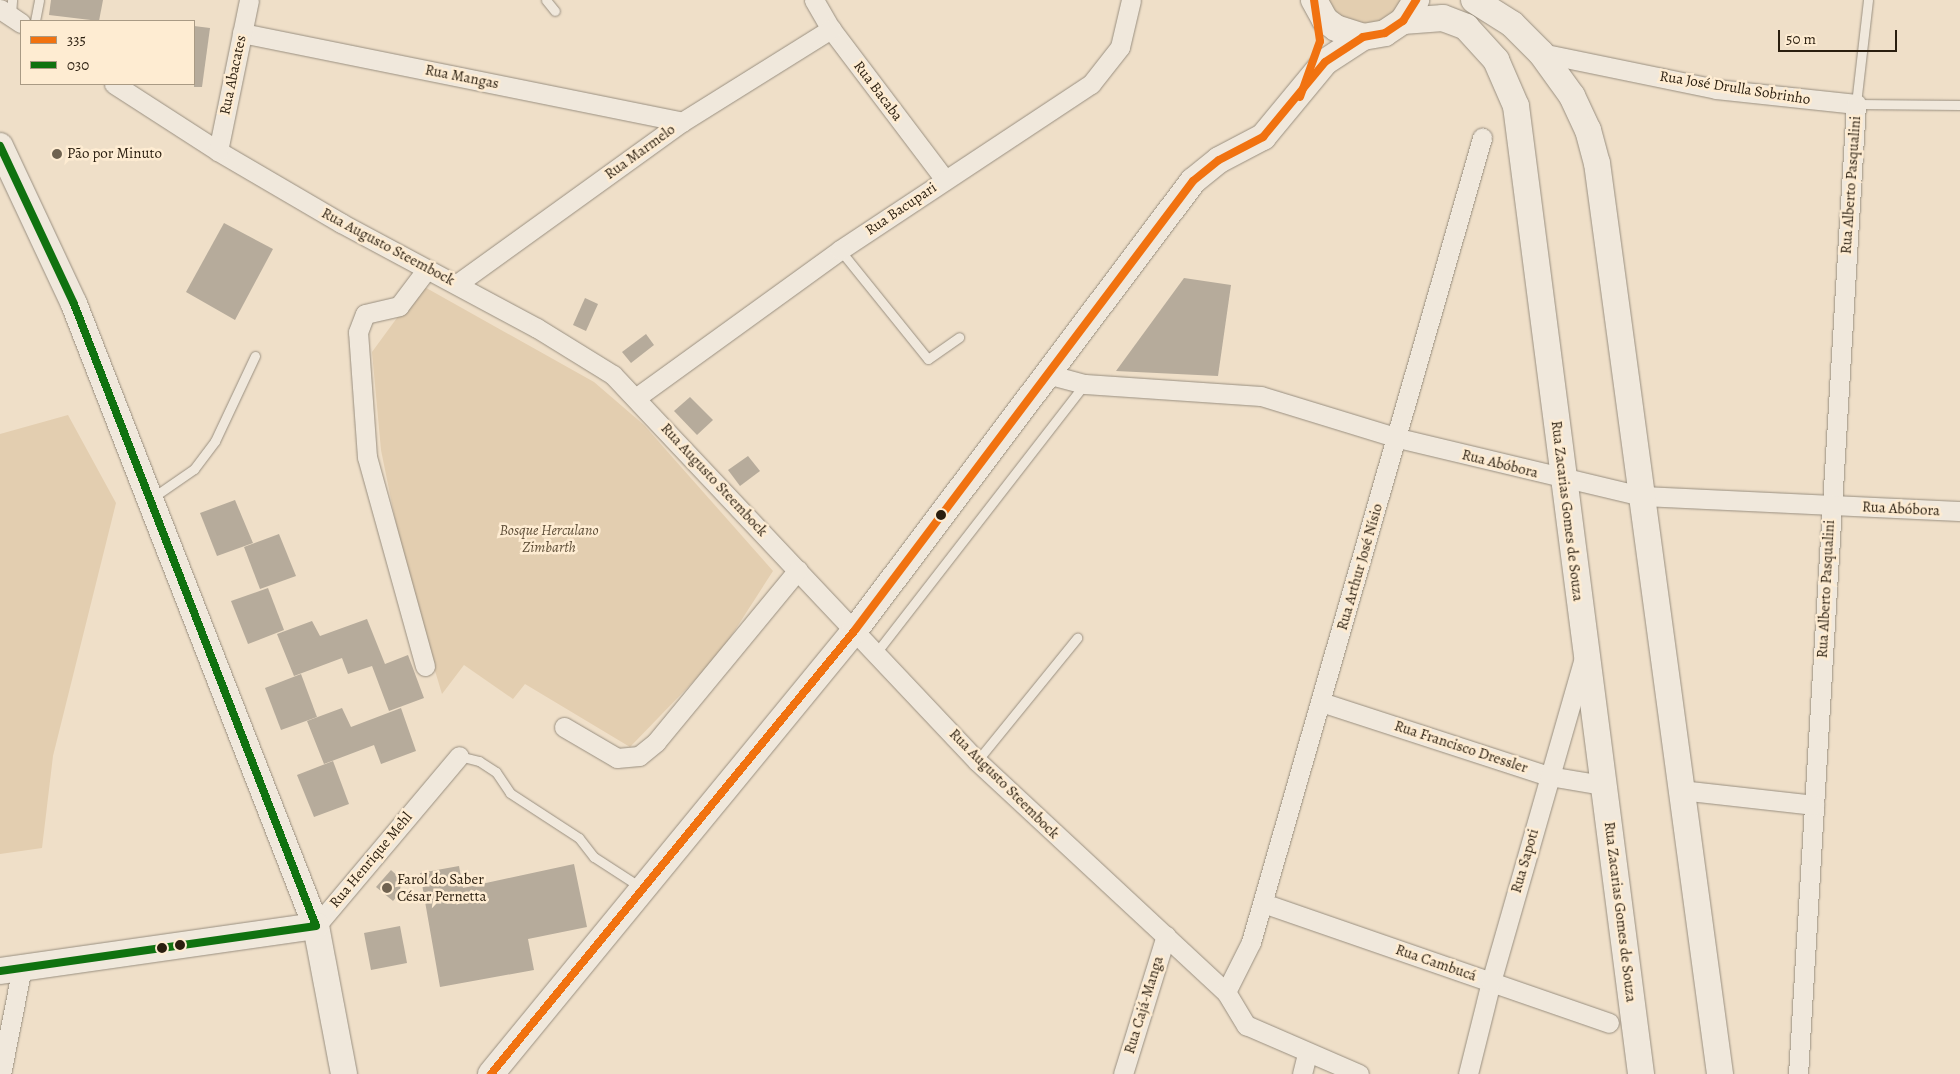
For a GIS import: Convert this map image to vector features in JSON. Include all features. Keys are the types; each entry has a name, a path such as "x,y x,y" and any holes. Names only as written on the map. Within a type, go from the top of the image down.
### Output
{"main road":[{"path":"1474,0 1512,24 1541,53 1572,96 1588,130 1598,164 1720,1074"},
{"path":"1314,3 1336,28 1363,37"},
{"path":"1300,97 1320,41 1314,3"},
{"path":"491,1074 854,630 1193,182 1219,160 1263,137 1300,97 1325,62 1363,37 1385,33 1410,11"},
{"name":"Rua Zacarias Gomes de Souza","path":"1410,11 1443,18 1466,27 1496,60 1509,83 1516,106 1641,1074"},
{"path":"0,146 74,304 316,926 344,1074"},
{"path":"11,969 316,926"}],"street":[{"name":"Rua Abacates","path":"218,151 249,0"},
{"name":"Rua Bacaba","path":"814,0 831,29 945,180"},
{"name":"Rua Bacupari","path":"637,396 840,250 1091,84 1120,47 1131,0"},
{"name":"Rua Marmelo","path":"456,284 682,122 831,29"},
{"name":"Rua Mangas","path":"242,33 682,122"},
{"name":"Rua José Drulla Sobrinho","path":"1541,53 1716,89 1856,104"},
{"name":"Rua Augusto Steembock","path":"116,85 218,151 427,269 578,351 637,396 978,761 1226,992 1246,1025 1306,1054 1359,1074"},
{"name":"Rua Alberto Pasqualini","path":"1798,1074 1830,506 1856,104"},
{"name":"Rua Arthur José Nísio","path":"1226,992 1251,942 1263,903 1398,438 1482,138"},
{"path":"425,666 367,457 358,332 365,314 399,306 427,269"},
{"name":"Rua Abóbora","path":"1046,374 1085,384 1261,396 1398,438 1563,480 1642,496 1960,511"},
{"path":"564,727 617,758 639,756 656,742 798,570"},
{"name":"Rua Sapoti","path":"1468,1074 1491,982 1549,776 1575,697 1585,650"},
{"name":"Rua Francisco Dressler","path":"1321,702 1549,776 1603,785"},
{"name":"Rua Henrique Mehl","path":"316,926 459,756"},
{"path":"1682,790 1814,805"},
{"name":"Rua Cambucá","path":"1263,903 1609,1023"},
{"name":"Rua Cajá-Manga","path":"1123,1074 1166,935"},
{"path":"1,1074 11,969"},
{"path":"1302,1074 1306,1054"}],"lane":[{"path":"36,20 39,0"},
{"path":"546,0 555,11"},
{"path":"1856,104 1868,0"},
{"name":"Rua José Drulla Sobrinho","path":"1856,104 1960,105"},
{"path":"840,250 928,359 959,337"},
{"path":"151,498 199,462 215,441 255,356"},
{"path":"876,653 1085,384"},
{"path":"978,761 1077,638"},
{"path":"459,756 479,761 496,772 510,793 579,838 594,857 642,888"}],"green space":[{"path":"1324,0 1406,0 1388,21 1364,27 1340,19"},
{"name":"Bosque Herculano Zimbarth","path":"421,285 594,382 644,425 773,571 719,655 630,747 525,684 513,699 464,665 442,694 407,578 381,450 372,352"},
{"path":"68,415 116,503 53,756 42,848 0,854 0,434"}],"building":[{"path":"51,0 103,0 99,20 49,15"},
{"path":"195,26 210,28 202,87 194,87"},
{"path":"224,223 273,249 235,320 186,292"},
{"path":"1184,278 1231,285 1218,376 1116,371"},
{"path":"585,298 598,304 586,331 573,325"},
{"path":"646,334 654,345 631,363 622,352"},
{"path":"690,397 713,420 697,435 674,411"},
{"path":"748,456 760,471 740,486 728,470"},
{"path":"235,500 253,543 217,556 200,513"},
{"path":"279,534 296,576 260,589 244,547"},
{"path":"268,588 284,630 248,644 231,601"},
{"path":"367,619 385,664 408,655 424,698 389,711 372,666 348,674 342,658 294,676 277,634 312,621 320,636"},
{"path":"301,674 317,717 281,730 265,688"},
{"path":"342,708 351,727 401,708 416,751 381,764 374,745 324,764 307,721"},
{"path":"333,761 349,804 314,817 297,775"},
{"path":"574,864 587,927 528,939 534,970 440,987 420,873 459,866 463,888"},
{"name":"Farol do Saber César Pernetta","path":"391,870 402,880 399,894 393,901 376,887"},
{"path":"400,926 407,963 371,970 364,933"}],"transit line":[{"name":"335","path":"1300,97 1320,41 1314,0"},
{"name":"335","path":"491,1074 855,630 1193,181 1219,160 1263,137 1325,62 1363,37 1385,33 1403,21 1416,0"},
{"name":"030","path":"0,146 74,304 316,926 0,971"}],"place":[{"name":"Pão por Minuto","path":"57,154"},
{"name":"Farol do Saber César Pernetta","path":"387,888"}]}
